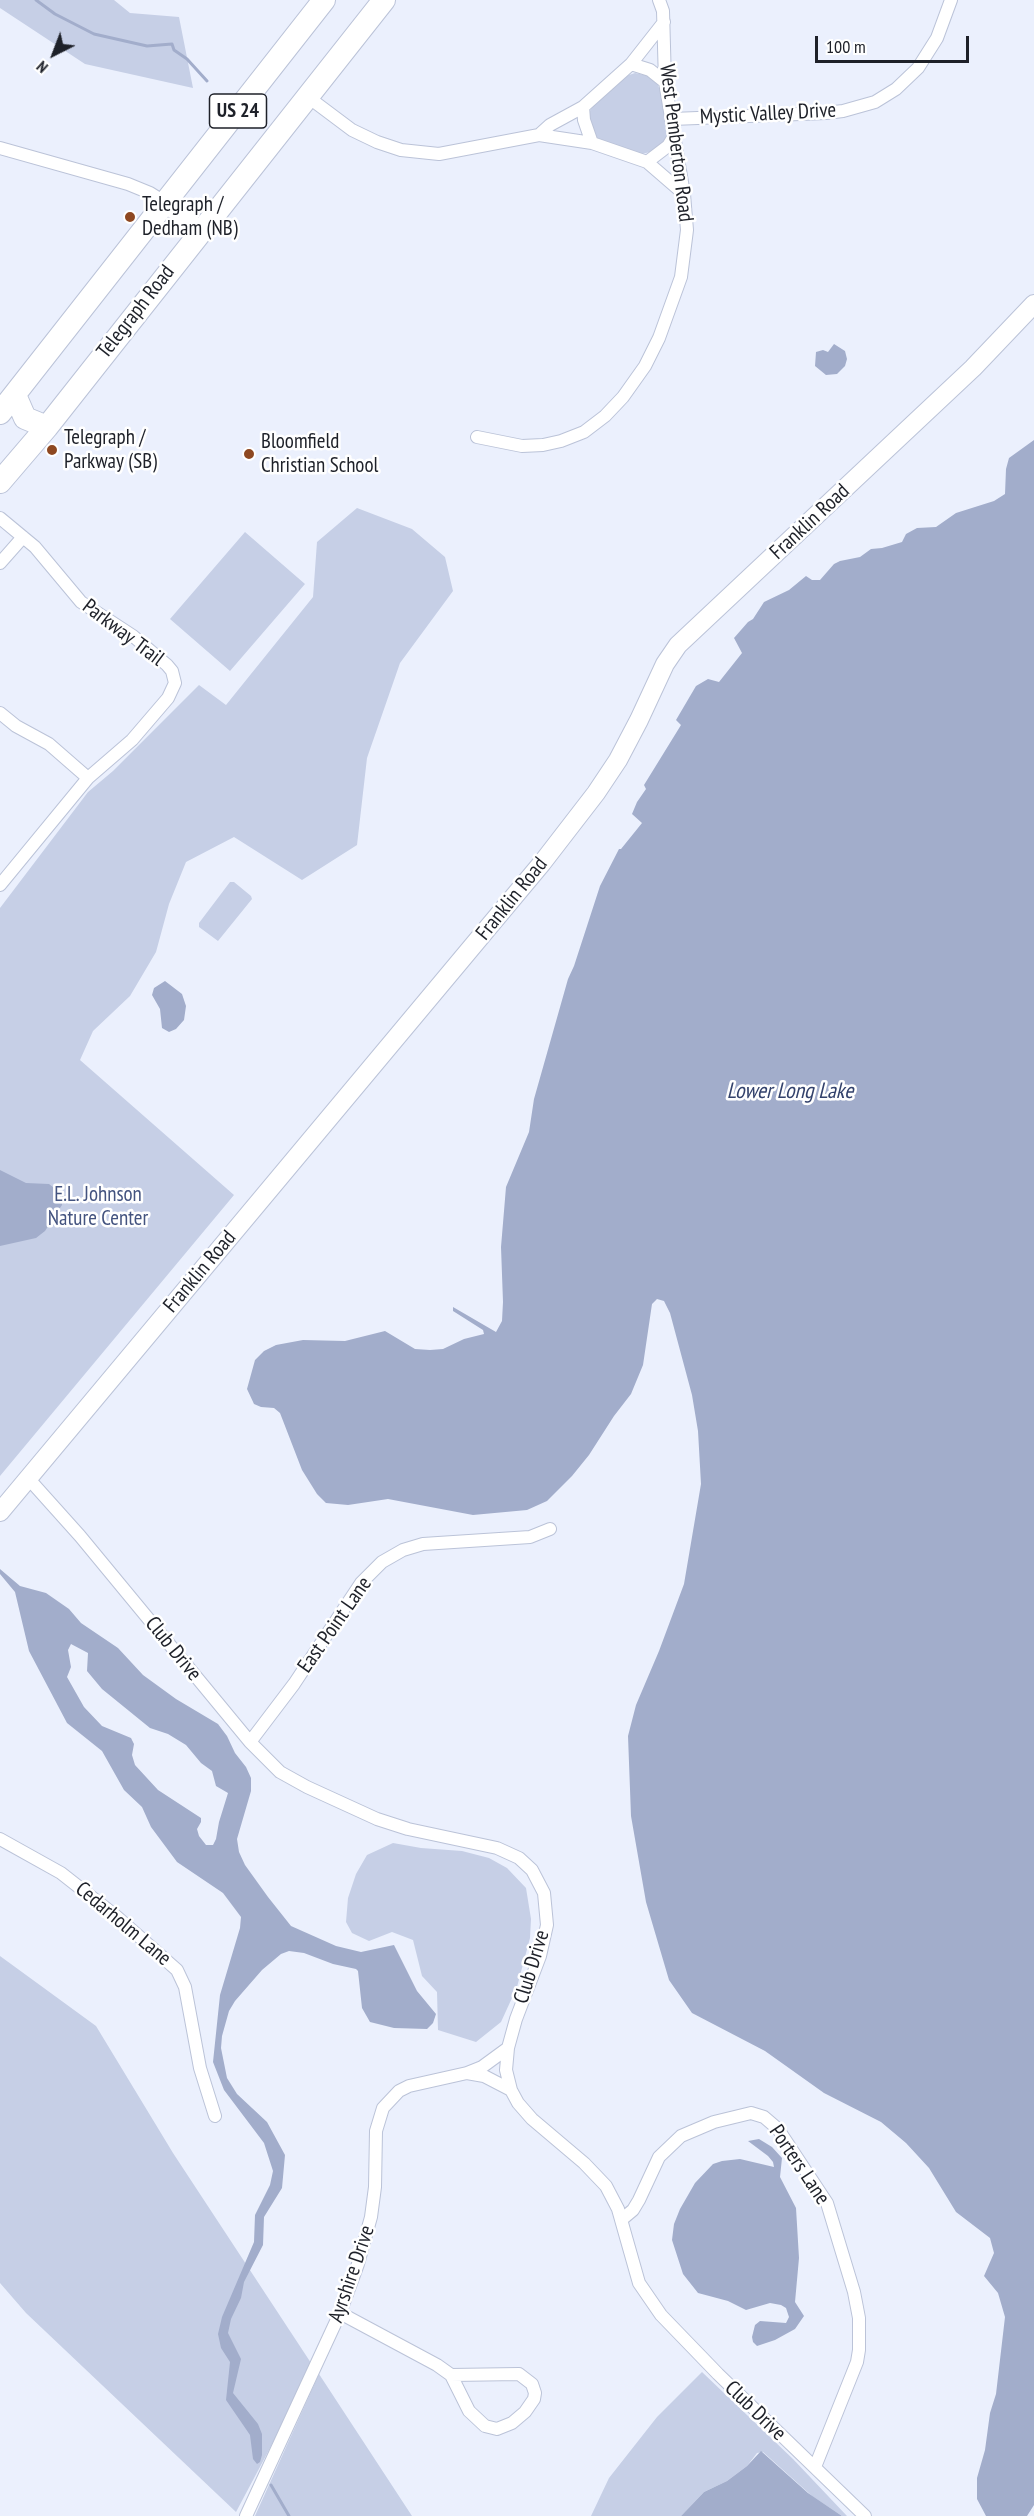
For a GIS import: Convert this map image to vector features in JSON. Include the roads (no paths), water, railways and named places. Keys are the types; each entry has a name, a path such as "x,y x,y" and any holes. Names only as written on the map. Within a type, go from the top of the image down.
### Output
{"highway":[{"name":"US 24","path":"0,413 324,0"},
{"name":"Telegraph Road","path":"0,482 47,427 384,0"},
{"path":"166,203 184,213 195,237"},
{"path":"15,395 25,418 47,427"}],"street":[{"name":"West Pemberton Road","path":"477,437 522,446 561,441 584,432 595,425 623,397 652,353 679,284 687,238 684,194 665,82 664,22 659,0"},
{"name":"Mystic Valley Drive","path":"672,119 826,113 875,102 896,89 918,68 937,38 951,0"},
{"path":"539,135 550,125 583,107 631,64 664,22"},
{"path":"631,64 650,70 665,82"},
{"path":"308,97 341,122 388,147 439,154 539,135 592,143 647,162 684,194"},
{"path":"583,107 584,120 592,143"},
{"name":"Mystic Valley Drive","path":"647,162 668,146 674,136"},
{"path":"0,148 128,184 166,203"},
{"name":"Franklin Road","path":"0,1512 548,855 596,793 618,760 665,663 678,645 965,376 1034,304"},
{"name":"Parkway Trail","path":"0,518 34,547 81,602 133,636 167,665 174,676 173,691 162,705 121,751 88,778 4,873 0,885"},
{"path":"0,563 23,537"},
{"path":"0,713 16,726 49,744 88,778"},
{"name":"Club Drive","path":"28,1478 87,1544 250,1742 280,1772 334,1801 392,1824 497,1848 519,1858 532,1870 540,1881 546,1899 546,1934 508,2048 506,2070 511,2090 518,2103 532,2119 599,2177 611,2194 621,2220 632,2265 651,2302 671,2327 866,2516"},
{"name":"East Point Lane","path":"250,1742 294,1684 361,1583 382,1562 403,1550 423,1544 530,1536 550,1529"},
{"name":"Cedarholm Lane","path":"0,1839 61,1873 117,1917 177,1970 185,1987 200,2068 215,2116"},
{"name":"Ayrshire Drive","path":"246,2516 340,2313 368,2233 375,2187 376,2131 383,2108 392,2097 409,2086 467,2073 482,2067 508,2048"},
{"path":"467,2073 484,2076 511,2090"},
{"name":"Porters Lane","path":"621,2220 633,2210 659,2157 681,2136 714,2122 751,2113 764,2117 778,2129 827,2203 854,2292 859,2318 860,2340 857,2362 814,2468"},
{"path":"340,2313 451,2375 473,2416 481,2424 491,2428 505,2427 525,2412 534,2399 532,2384 519,2374 451,2375"}],"water":[{"path":"834,344 845,351 847,359 845,366 837,374 826,375 815,366 816,352 823,350 828,352"},
{"name":"Lower Long Lake","path":"1034,440 1034,2505 1027,2516 986,2516 977,2499 977,2478 996,2394 1005,2317 998,2293 984,2276 994,2253 990,2238 956,2212 929,2168 906,2143 881,2122 824,2093 765,2051 692,2013 669,1980 646,1902 631,1816 628,1736 636,1705 684,1584 701,1484 698,1431 692,1395 670,1313 664,1301 657,1299 652,1304 643,1365 631,1394 572,1476 547,1501 527,1510 473,1515 388,1499 348,1505 326,1503 317,1494 302,1470 280,1413 274,1408 254,1404 247,1389 255,1360 264,1351 276,1345 303,1340 345,1341 385,1331 415,1349 430,1350 443,1349 464,1339 484,1334 483,1330 453,1311 453,1307 496,1332 502,1321 501,1247 506,1187 529,1132 534,1099 568,979 600,886 619,849 642,823 632,814 646,789 644,785 681,725 676,720 696,686 708,679 719,682 742,653 734,638 753,619 764,602 789,590 806,576 812,580 820,580 834,564 840,561 860,557 871,549 902,542 906,534 917,528 936,527 956,513 994,501 1005,494 1009,458"},
{"path":"165,981 182,994 186,1006 184,1020 176,1029 169,1032 162,1028 160,1009 152,995 154,988"},
{"path":"0,1170 26,1183 49,1184 63,1195 62,1205 45,1231 36,1238 0,1246"},
{"path":"0,1569 20,1586 46,1593 69,1609 81,1623 118,1648 143,1675 176,1699 218,1724 251,1778 251,1791 237,1839 239,1852 245,1865 268,1897 291,1926 336,1946 361,1952 394,1945 417,1991 436,2014 433,2023 427,2029 394,2028 370,2022 362,2008 356,1969 333,1964 304,1953 289,1951 281,1954 262,1970 229,2011 221,2048 227,2078 237,2094 267,2122 285,2155 282,2188 264,2217 263,2245 244,2282 241,2298 231,2319 228,2333 241,2359 233,2393 258,2424 262,2434 262,2455 257,2464 253,2459 250,2435 226,2400 230,2362 221,2348 218,2334 222,2317 254,2242 255,2215 270,2185 273,2171 264,2143 224,2090 213,2062 220,1995 240,1928 241,1917 223,1893 177,1862 151,1827 142,1807 124,1790 102,1751 67,1723 29,1651 15,1592 0,1574","holes":["71,1644 88,1653 87,1671 102,1689 150,1728 168,1734 186,1745 201,1763 212,1771 216,1786 228,1793 213,1845 206,1845 199,1836 197,1829 201,1818 158,1790 135,1765 132,1755 134,1744 131,1738 102,1726 84,1707 67,1677 71,1667 68,1650"]},
{"path":"759,2139 772,2147 782,2158 780,2177 796,2208 799,2258 795,2302 804,2316 795,2329 775,2340 757,2346 752,2337 755,2325 760,2321 786,2323 789,2317 786,2308 770,2303 746,2310 728,2301 698,2293 683,2274 672,2240 674,2224 680,2209 695,2183 713,2164 740,2159 774,2167 768,2156 748,2141"},
{"path":"761,2451 808,2493 842,2516 681,2516 704,2492 727,2481 747,2466"}],"waterway":[{"path":"36,0 55,14 94,34 147,46 172,44 174,50 187,59 207,81"},
{"path":"271,2485 289,2516"}],"place":[{"name":"Telegraph / Dedham (NB)","path":"130,217"},
{"name":"Telegraph / Parkway (SB)","path":"52,450"},
{"name":"Bloomfield Christian School","path":"249,454"}],"park label":[{"name":"E.L. Johnson Nature Center","path":"98,1207"}]}
